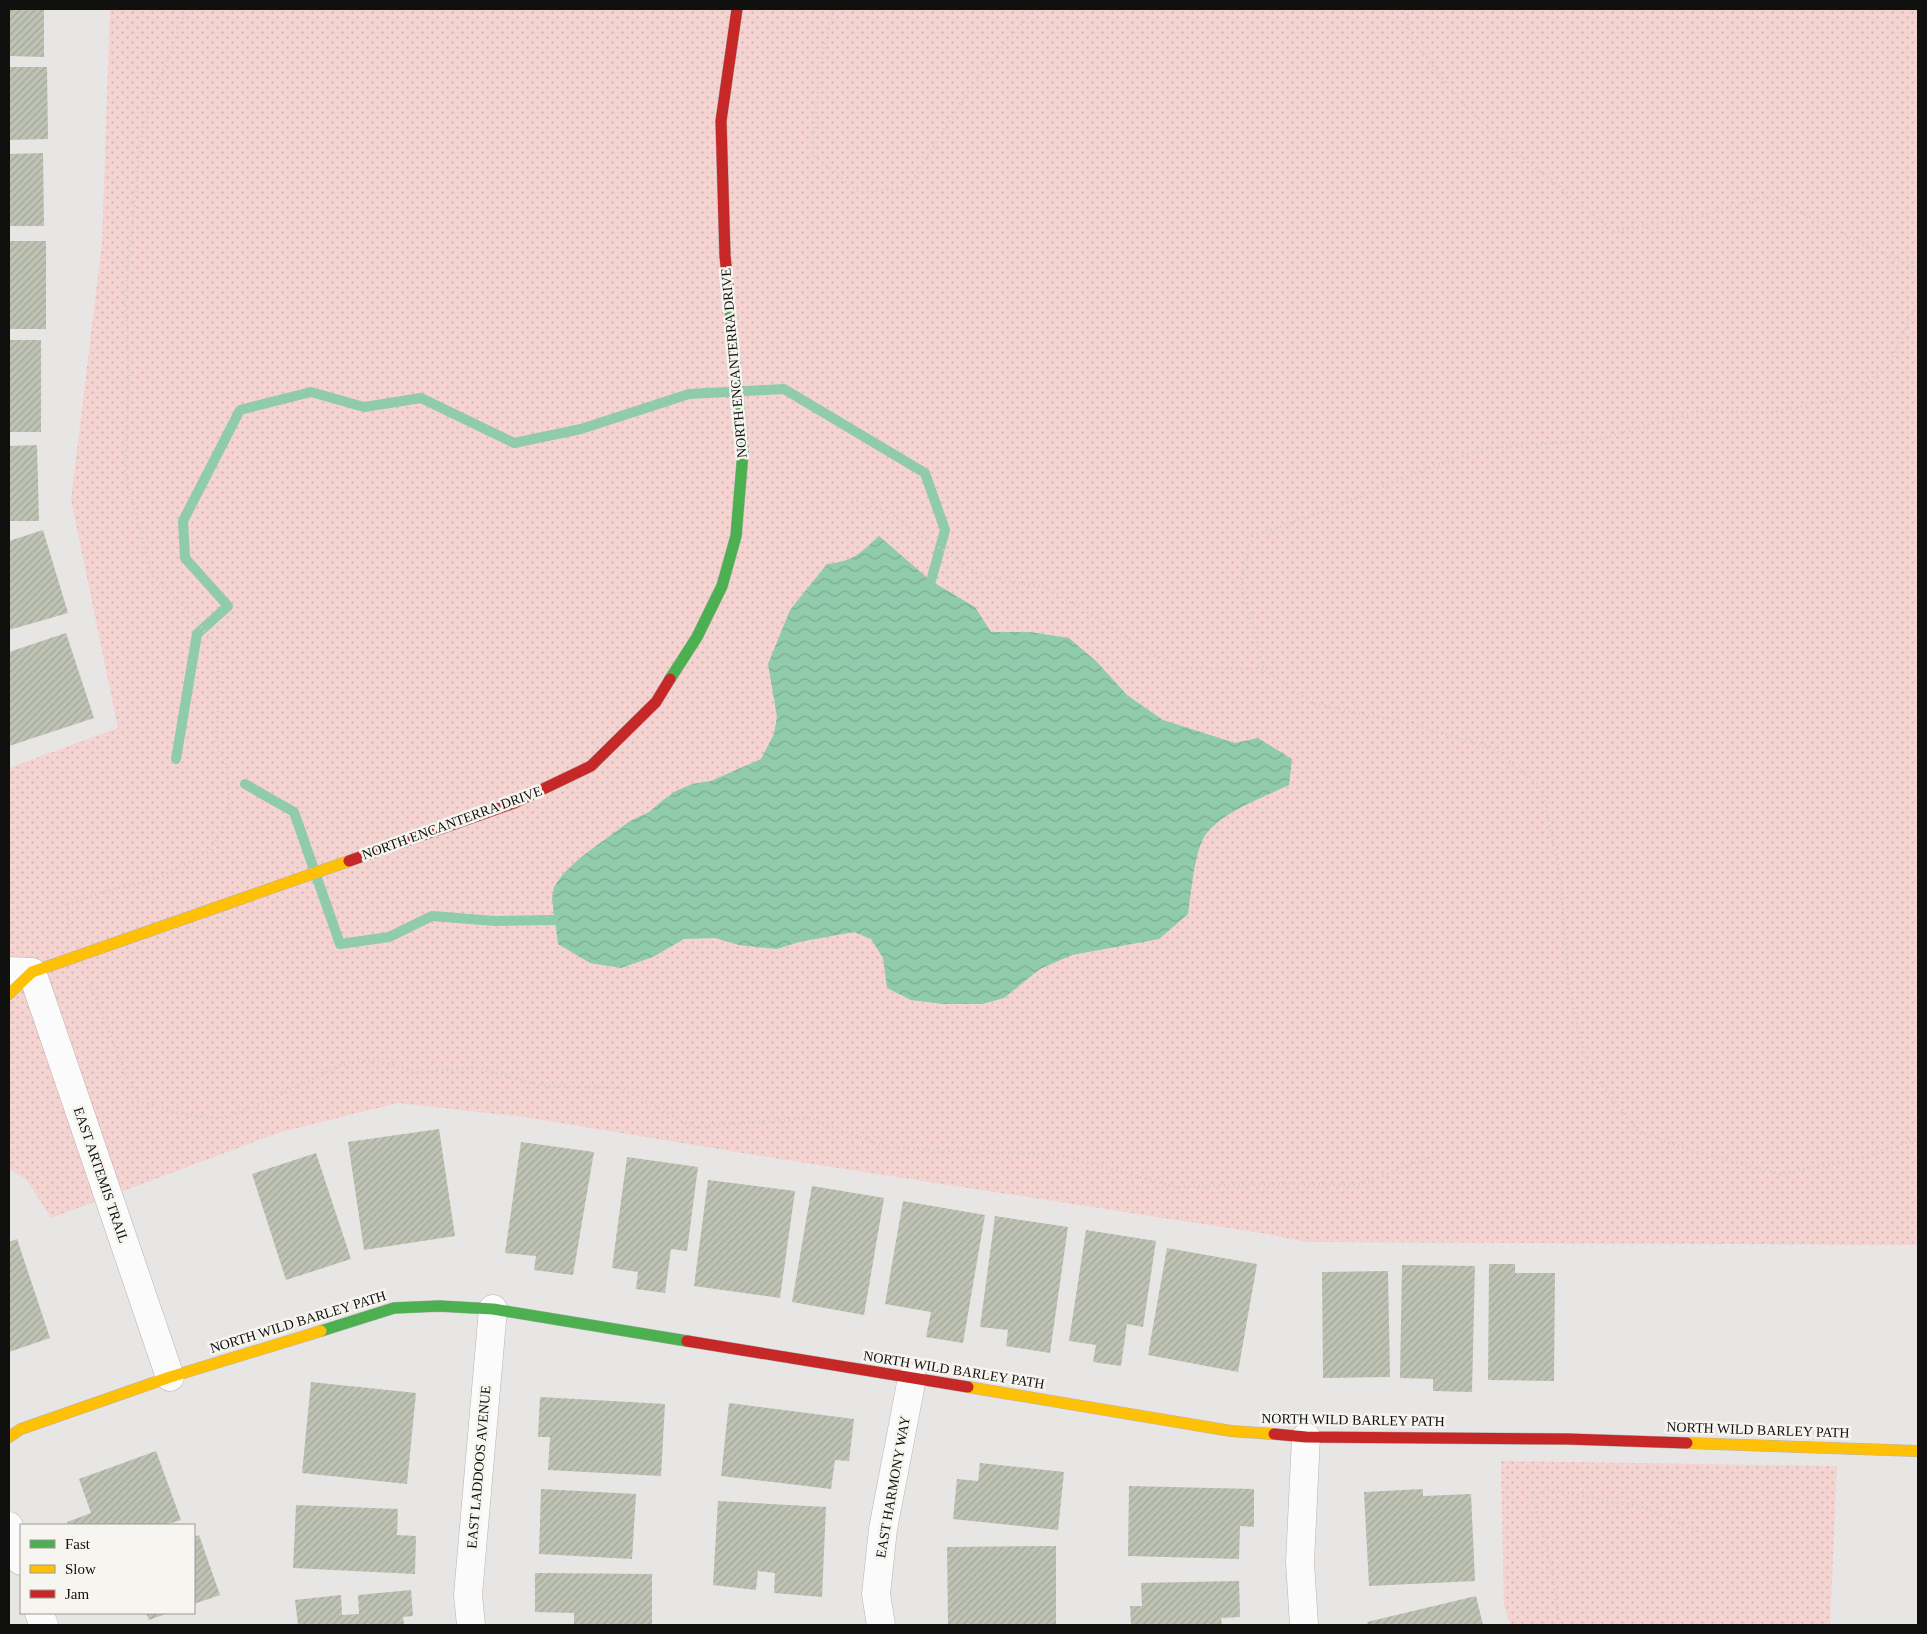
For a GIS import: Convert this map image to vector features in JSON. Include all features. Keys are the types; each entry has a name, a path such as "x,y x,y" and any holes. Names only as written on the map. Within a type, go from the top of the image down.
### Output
{"street":[{"name":"NORTH ENCANTERRA DRIVE","path":"9,994 20,972 78,956 514,803 590,766 656,702 697,637 722,586 736,536 743,452 725,256 721,121 736,9"},
{"name":"EAST ARTEMIS TRAIL","path":"20,972 170,1378"},
{"name":"NORTH WILD BARLEY PATH","path":"9,1437 21,1429 170,1378 394,1308 439,1306 493,1309 1231,1432 1306,1437 1568,1439 1918,1451"},
{"name":"EAST LADDOOS AVENUE","path":"470,1625 468,1595 493,1309"},
{"name":"EAST HARMONY WAY","path":"881,1625 876,1594 883,1529 912,1378"},
{"path":"1304,1625 1300,1562 1306,1437"},
{"path":"9,1526 20,1558"}],"path":[{"path":"186,9 142,129 125,297 129,373 125,472 152,575 194,618 217,646 219,691 216,741 226,764 230,812 210,851 158,878 103,892 67,904 70,933 78,956 124,1070 139,1101 177,1113 218,1119 254,1108 346,1062 374,1060 417,1072 477,1068 544,1086 622,1088 693,1127 808,1118 890,1148 1061,1155 1175,1187 1274,1184 1358,1185 1434,1156"},
{"path":"834,9 822,55 812,154 859,192 908,188 967,93 1034,9"},
{"path":"1407,9 1410,38 1462,103 1518,154 1614,231 1700,216 1767,196 1918,270"},
{"path":"1264,669 1241,583 1252,536 1328,510 1407,476 1486,448 1597,440 1702,410 1768,413 1846,398 1890,366 1918,302"},
{"path":"832,492 893,515 980,574 1047,588 1176,668 1264,669 1312,704 1390,718 1492,747 1542,788 1560,875 1569,988 1587,1066 1639,1132 1699,1153 1780,1174 1864,1158 1918,1138"},
{"path":"1558,1625 1552,1567 1532,1495 1551,1490 1641,1507 1700,1532"}],"shaded area":[{"path":"110,9 1918,9 1918,1245 1307,1242 1267,1234 780,1159 524,1117 398,1103 281,1132 51,1218 27,1180 9,1169 9,768 118,728 71,500 102,243"},
{"path":"1501,1461 1837,1466 1830,1625 1511,1625 1504,1606"}],"water":[{"path":"879,536 931,581 975,607 991,632 1030,632 1069,638 1097,662 1127,695 1163,720 1235,743 1258,738 1292,759 1289,785 1229,814 1209,830 1203,839 1197,856 1188,914 1159,939 1072,955 1040,969 1004,998 982,1004 943,1004 911,1000 887,988 883,958 871,939 854,932 799,942 777,949 739,945 715,938 684,939 653,957 621,968 590,963 558,944 552,899 554,887 563,874 581,857 630,821 649,812 676,791 692,784 711,781 761,759 774,734 777,717 768,664 790,610 827,564 844,561 856,556"}],"building":[{"path":"9,9 44,9 44,57 9,56"},
{"path":"9,67 47,67 48,139 9,140"},
{"path":"43,153 44,226 9,226 9,154"},
{"path":"9,241 46,241 46,329 9,329"},
{"path":"9,340 41,340 41,432 9,432"},
{"path":"37,445 39,521 9,521 9,446"},
{"path":"43,530 68,613 9,630 9,541"},
{"path":"66,633 94,718 9,746 9,652"},
{"path":"439,1129 455,1236 364,1250 348,1142"},
{"path":"521,1142 594,1152 573,1275 534,1270 536,1256 505,1253"},
{"path":"316,1153 351,1259 286,1280 252,1174"},
{"path":"627,1157 698,1167 687,1251 671,1249 665,1293 636,1289 638,1272 612,1268"},
{"path":"708,1180 795,1191 780,1298 694,1286"},
{"path":"812,1186 884,1198 864,1315 792,1302"},
{"path":"903,1201 985,1215 963,1343 926,1337 931,1312 885,1304"},
{"path":"995,1216 1068,1227 1050,1353 1006,1346 1008,1330 980,1327"},
{"path":"1086,1230 1156,1241 1143,1327 1127,1324 1121,1366 1093,1362 1096,1345 1069,1341"},
{"path":"17,1239 50,1338 9,1352 9,1242"},
{"path":"1167,1248 1257,1264 1238,1372 1148,1355"},
{"path":"1489,1264 1515,1264 1515,1273 1555,1273 1554,1381 1488,1380"},
{"path":"1402,1265 1475,1266 1472,1392 1433,1391 1433,1379 1400,1378"},
{"path":"1388,1271 1390,1377 1323,1378 1322,1272"},
{"path":"311,1382 416,1393 407,1484 302,1473"},
{"path":"540,1397 665,1404 661,1476 548,1470 550,1437 538,1437"},
{"path":"729,1403 854,1419 849,1461 835,1460 831,1489 721,1476"},
{"path":"156,1451 181,1520 168,1524 68,1524 67,1522 91,1513 79,1479"},
{"path":"980,1463 1064,1472 1058,1530 953,1519 957,1479 978,1481"},
{"path":"1129,1486 1254,1489 1254,1527 1240,1526 1239,1559 1128,1556"},
{"path":"541,1489 636,1494 632,1559 539,1554"},
{"path":"1423,1489 1423,1496 1471,1494 1475,1581 1369,1586 1364,1492"},
{"path":"718,1501 826,1507 822,1597 774,1593 775,1573 758,1571 756,1590 713,1585"},
{"path":"296,1505 398,1509 397,1535 416,1536 415,1574 293,1568"},
{"path":"199,1535 220,1595 195,1604 195,1537"},
{"path":"1056,1546 1056,1625 948,1625 947,1547"},
{"path":"535,1573 652,1574 652,1625 574,1625 574,1613 535,1612"},
{"path":"1239,1581 1240,1617 1221,1618 1222,1625 1131,1625 1130,1606 1142,1606 1141,1583"},
{"path":"411,1590 413,1616 403,1617 404,1625 298,1625 295,1600 341,1595 342,1615 359,1614 358,1595"},
{"path":"1476,1596 1483,1625 1368,1625 1367,1622"},
{"path":"146,1614 165,1614 149,1620"}],"waterway":[{"path":"176,759 197,634 228,606 185,558 183,521 240,410 311,392 364,407 421,398 514,443 581,429 689,394 784,389 925,473 945,530 931,581"},
{"path":"245,784 294,812 340,944 389,937 432,916 495,921 553,920"}],"traffic: fast":[{"path":"670,679 697,637 722,586 736,536 743,452 728,286"},
{"path":"321,1331 394,1308 439,1306 493,1309 687,1341"}],"traffic: slow":[{"path":"9,994 32,972 349,861"},
{"path":"9,1437 21,1429 170,1377 321,1331"},
{"path":"968,1387 1231,1431 1274,1434"},
{"path":"1687,1443 1918,1451"}],"traffic: jam":[{"path":"728,286 725,256 721,121 737,9"},
{"path":"349,861 514,803 591,766 656,702 670,679"},
{"path":"687,1341 968,1387"},
{"path":"1274,1434 1306,1437 1568,1439 1687,1443"}]}
